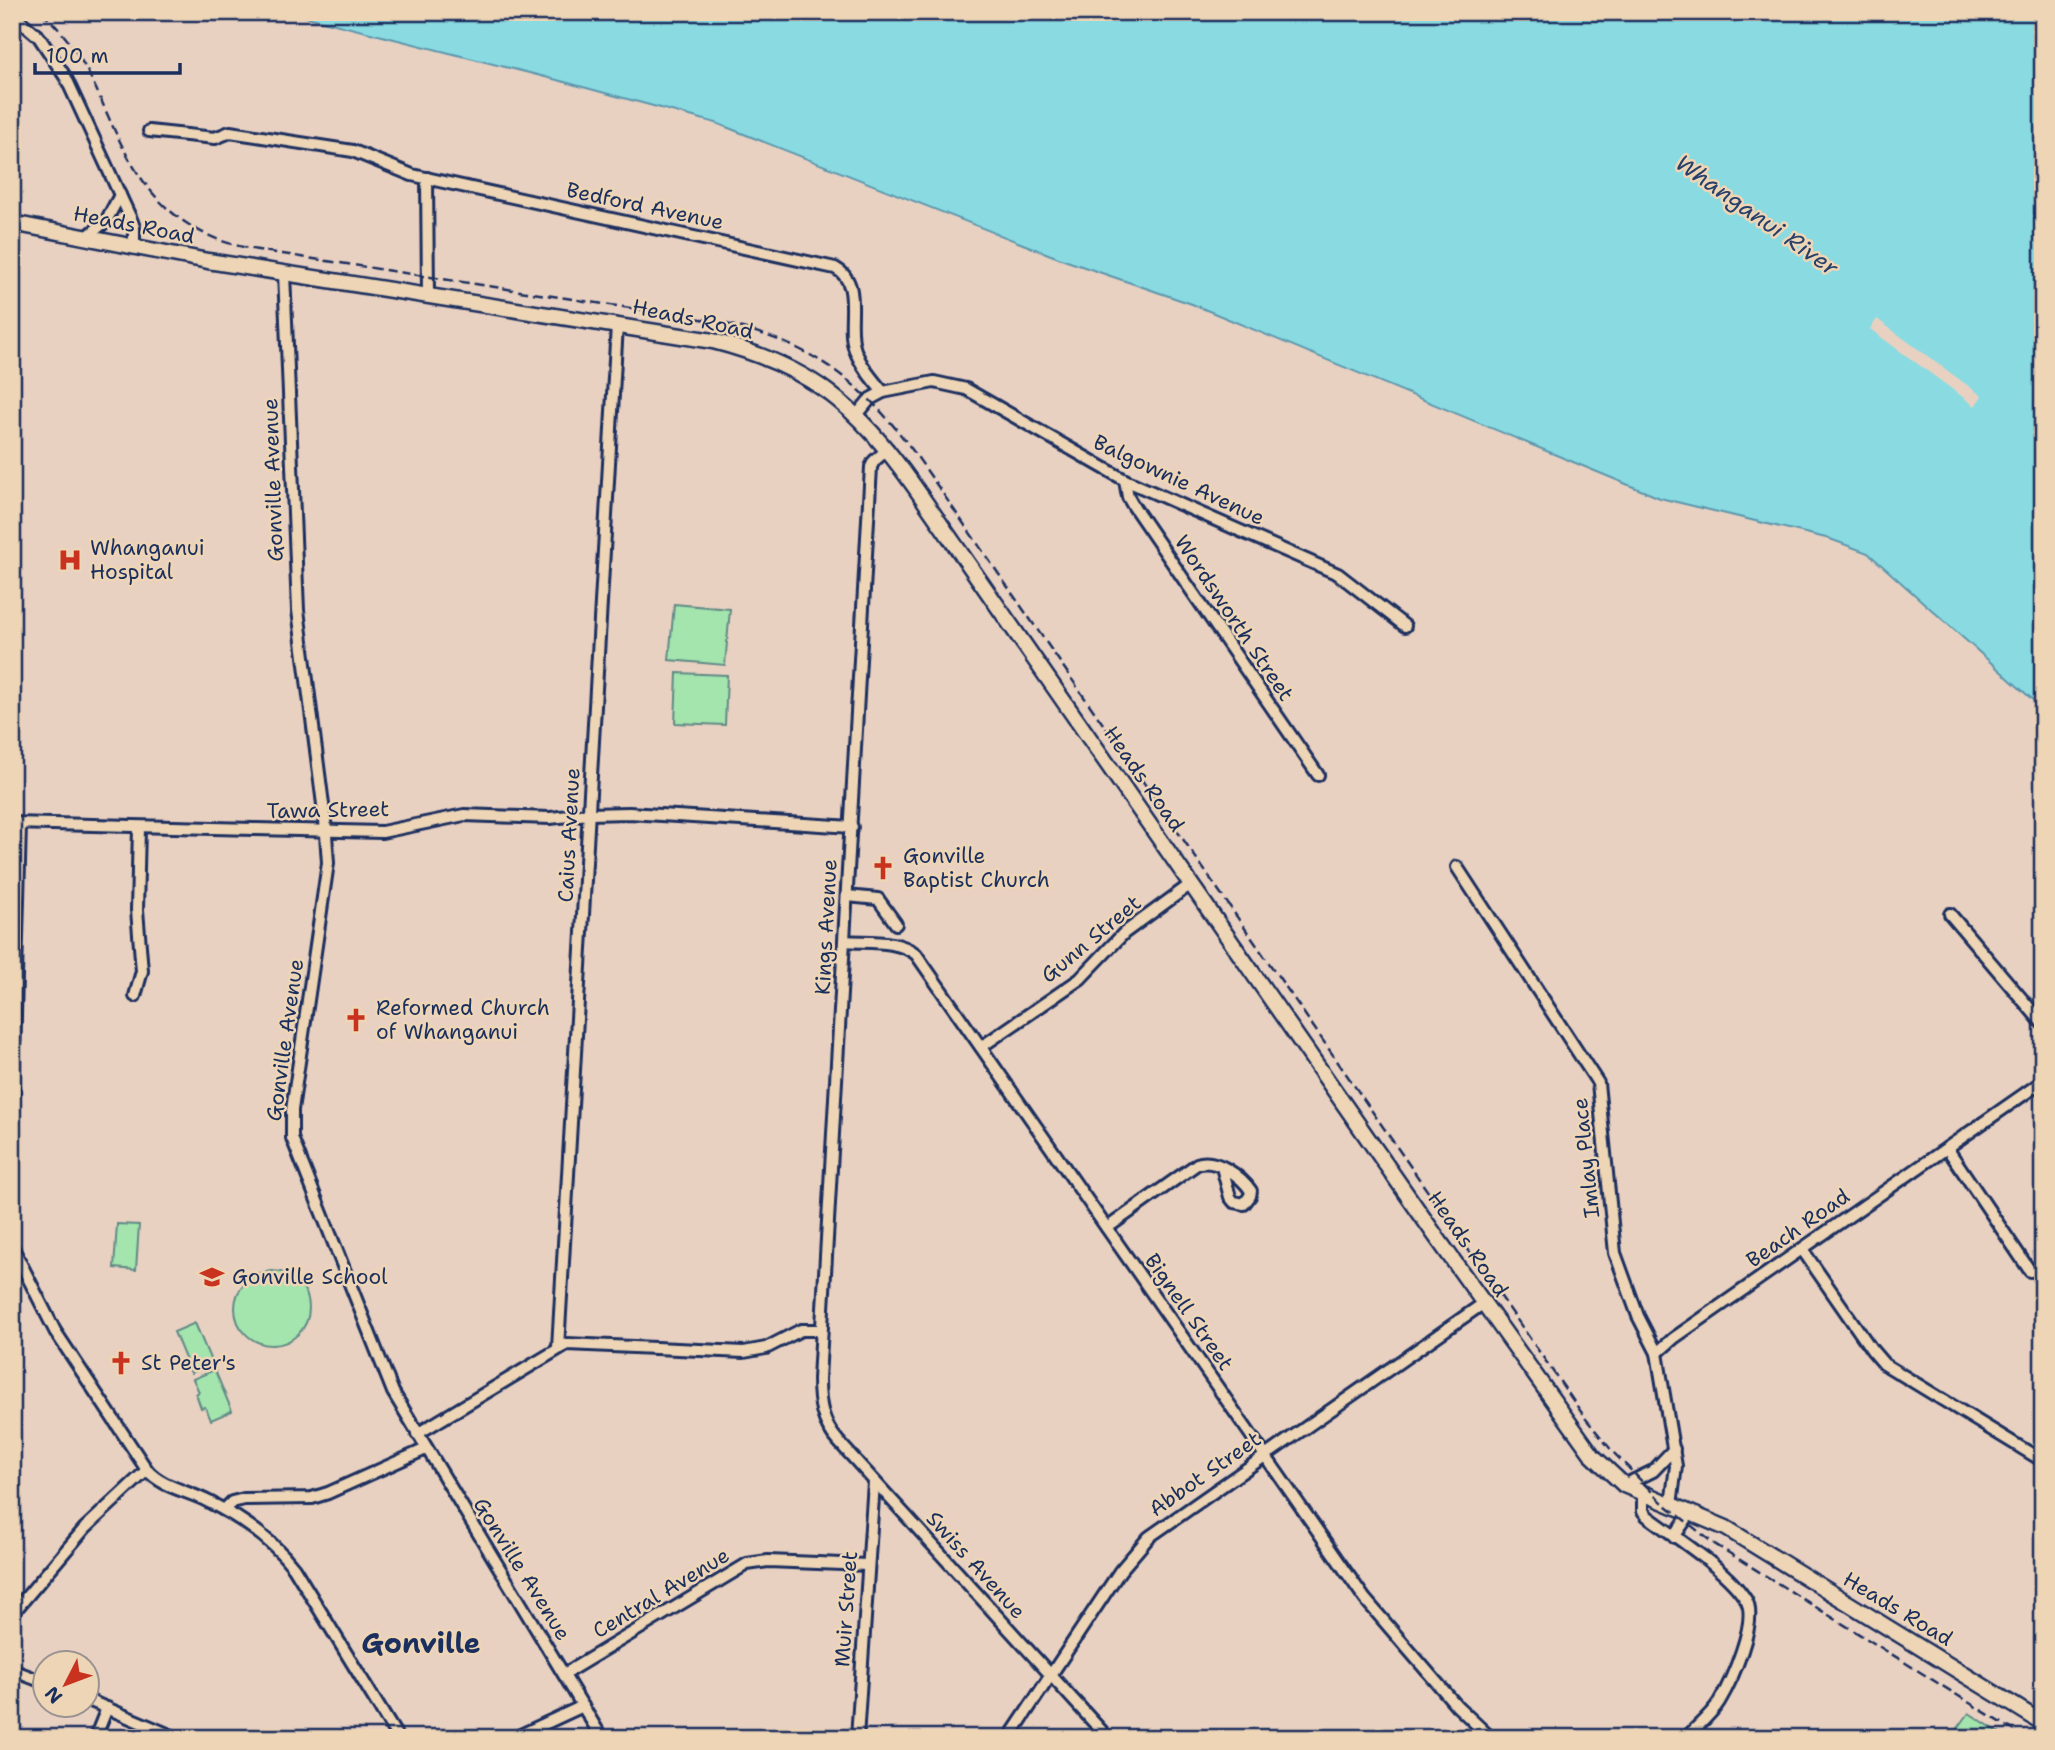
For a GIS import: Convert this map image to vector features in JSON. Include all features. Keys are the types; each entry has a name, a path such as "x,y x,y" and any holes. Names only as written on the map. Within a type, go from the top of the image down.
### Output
{"main road":[{"name":"Heads Road","path":"12,223 284,273 713,341 754,352 807,377 856,415 888,449 1583,1444 1604,1468 1624,1485 1643,1495 1726,1528 2043,1723"}],"street":[{"path":"12,14 39,37 66,78 134,227 135,247"},
{"name":"Bedford Avenue","path":"149,131 215,138 230,132 353,151 395,169 427,178 835,268 850,282 851,336 855,350 861,364 883,392"},
{"path":"427,178 428,295"},
{"path":"88,236 106,221 120,195"},
{"name":"Gonville Avenue","path":"284,273 298,610 326,831 326,883 292,1110 292,1138 389,1383 417,1434 602,1738"},
{"name":"Caius Avenue","path":"558,1348 617,325"},
{"name":"Balgownie Avenue","path":"856,415 870,399 883,392 934,382 966,389 1125,480 1338,575 1405,626"},
{"name":"Kings Avenue","path":"822,1415 819,1397 821,1330 871,467 888,449"},
{"name":"Wordsworth Street","path":"1125,480 1132,504 1318,775"},
{"name":"Tawa Street","path":"16,824 383,832 464,815 550,818 629,813 852,827"},
{"path":"12,1129 16,824"},
{"path":"135,996 142,971 137,909 139,828"},
{"name":"Imlay Place","path":"1457,867 1598,1083 1615,1253 1638,1316 1657,1353"},
{"name":"Gunn Street","path":"981,1046 1080,979 1124,933 1191,884"},
{"path":"847,896 878,899 896,924"},
{"path":"1950,914 2043,1024"},
{"name":"Bignell Street","path":"845,941 895,944 911,950 923,964 1365,1599 1457,1706 1491,1738"},
{"name":"Beach Road","path":"1657,1353 1674,1338 2043,1081"},
{"path":"1947,1149 2030,1271"},
{"path":"1107,1228 1197,1164 1214,1162 1222,1167"},
{"path":"12,1245 55,1331 148,1470 160,1482 224,1510 282,1552 398,1738"},
{"path":"1802,1249 1884,1364 2038,1458"},
{"name":"Abbot Street","path":"1009,1738 1139,1547 1158,1530 1484,1303"},
{"path":"417,1434 567,1344 744,1352 766,1348 801,1330 821,1330"},
{"path":"1657,1353 1676,1466 1671,1505"},
{"name":"Swiss Avenue","path":"822,1415 831,1434 1108,1738"},
{"path":"224,1510 232,1502 244,1499 312,1497 328,1493 426,1449"},
{"path":"1624,1485 1653,1471 1674,1449"},
{"path":"12,1614 85,1528 148,1470"},
{"name":"Muir Street","path":"857,1738 874,1482"},
{"path":"1643,1495 1643,1511 1737,1587 1748,1602 1751,1615 1748,1631 1719,1702 1686,1738"},
{"path":"1674,1536 1691,1512"},
{"name":"Central Avenue","path":"564,1674 747,1564 768,1561 867,1565"},
{"path":"12,1670 32,1678"},
{"path":"102,1706 177,1738"},
{"path":"514,1738 583,1706"},
{"path":"95,1738 107,1708"}],"green space":[{"path":"674,604 730,609 725,665 669,660"},
{"path":"677,673 727,675 725,725 675,723"},
{"path":"117,1224 139,1225 136,1270 114,1268"},
{"path":"272,1271 293,1277 303,1287 309,1308 303,1329 293,1339 272,1345 251,1339 241,1329 235,1308 241,1287 251,1277"},
{"path":"195,1323 232,1411 211,1420 205,1407 201,1408 196,1394 199,1392 193,1379 212,1371 209,1365 191,1373 174,1332"},
{"path":"1969,1713 2008,1738 1951,1738"}],"water":[{"name":"Whanganui River","path":"287,12 2043,12 2043,709 1868,553 1830,539 1660,498 1192,304 1061,259 716,123"}],"pier":[{"path":"1877,319 1982,396 1975,406 1870,329"}],"railway":[{"path":"41,12 62,33 79,57 136,171 163,205 199,231 222,241 258,250 707,320 741,328 800,350 850,382 895,427 916,455 1586,1419 1613,1452 1662,1502 1713,1543 2026,1738"}],"place":[{"name":"Whanganui Hospital","path":"70,560"},
{"name":"Gonville Baptist Church","path":"883,868"},
{"name":"Reformed Church of Whanganui","path":"356,1020"},
{"name":"Gonville School","path":"212,1277"},
{"name":"St Peter's","path":"121,1363"}],"district":[{"name":"Gonville","path":"421,1643"}]}
